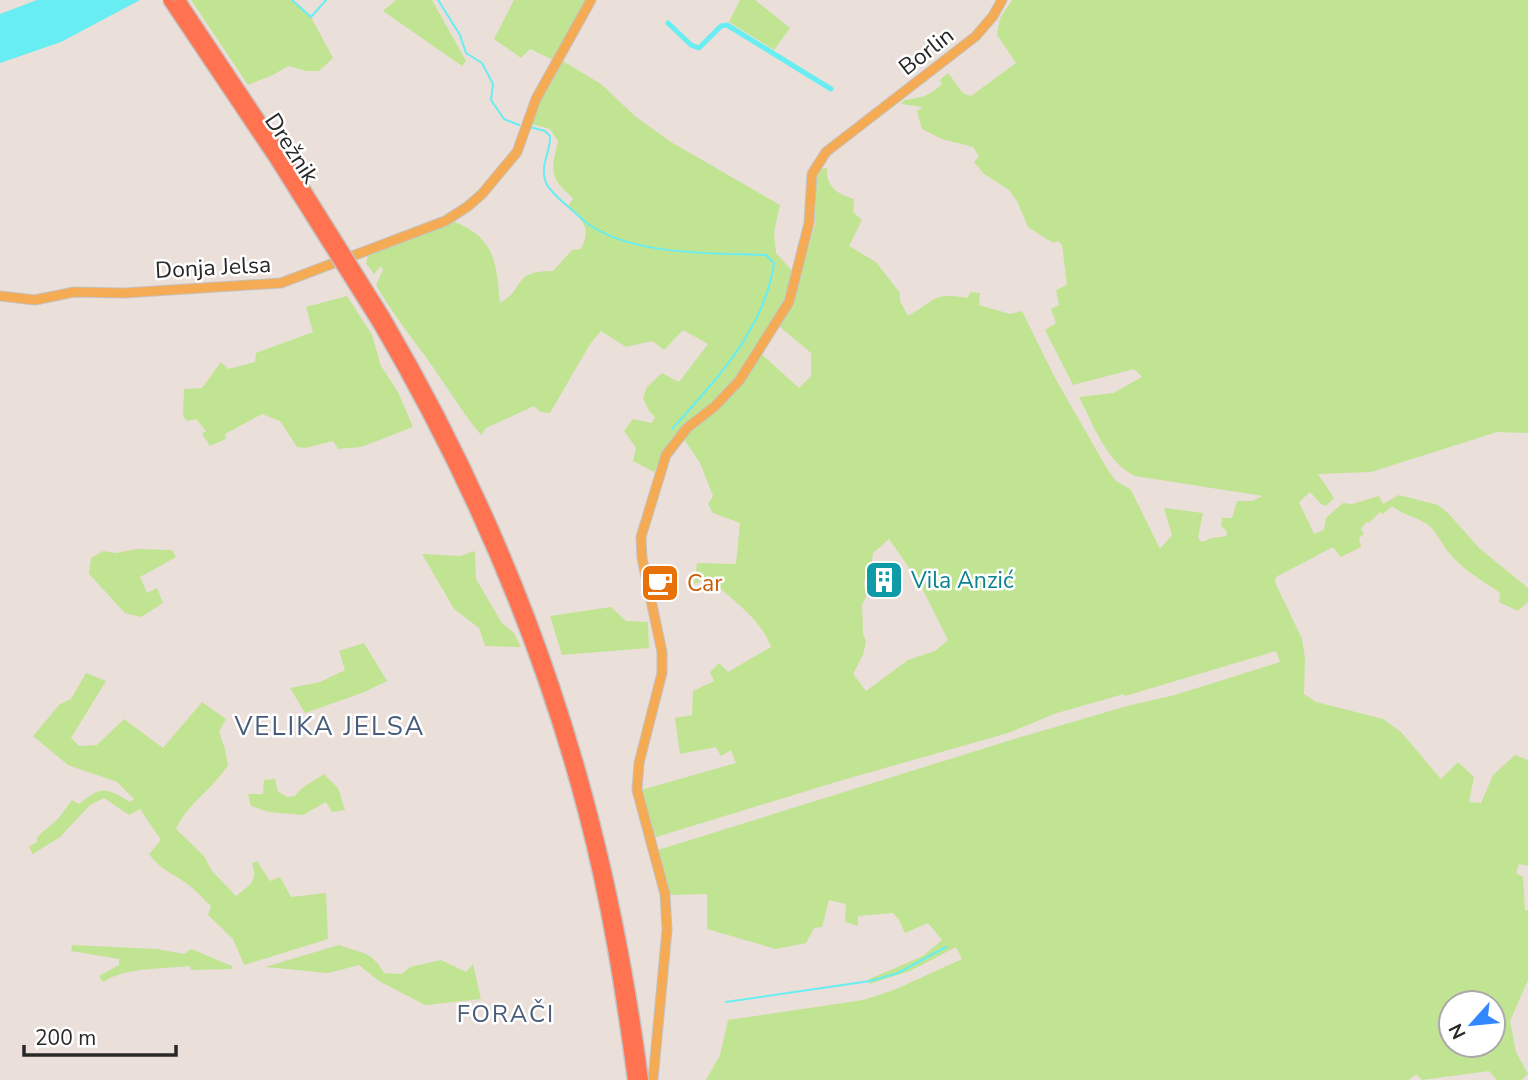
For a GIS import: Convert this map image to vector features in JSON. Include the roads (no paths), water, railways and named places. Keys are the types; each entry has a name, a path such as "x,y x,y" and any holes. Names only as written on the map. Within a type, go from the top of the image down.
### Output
{"highway":[{"name":"Drežnik","path":"168,0 381,319"},
{"name":"Drežnik","path":"180,0 285,157 381,319"},
{"path":"381,319 471,500 534,652 584,814 643,1080"},
{"path":"628,1006 633,1080"}],"main road":[{"name":"Donja Jelsa","path":"0,296 35,300 74,292 124,293 281,283 452,217 482,194 517,152 536,99 591,0"},
{"name":"Borlin","path":"653,1080 667,907 641,810 636,780 662,673 662,652 644,566 641,537 666,455 687,428 714,407 739,381 789,302 808,223 812,174 826,152 976,36 1002,0"}],"water":[{"path":"37,0 140,0 61,42 0,63 0,14"}],"waterway":[{"path":"292,0 311,17 326,0"},
{"path":"438,0 460,35 466,53 482,63 493,84 491,100 504,119 519,125"},
{"path":"668,23 691,45 699,48 721,26 727,25 831,89"},
{"path":"530,127 545,131 550,136 544,164 548,187 588,224 628,242 650,247 698,253 766,255 774,263 769,287 749,332 721,373 672,429"},
{"path":"726,1002 870,981 898,973 946,947"}],"place":[{"name":"Vila Anzić","path":"884,580"},
{"name":"Car","path":"660,583"}],"district":[{"name":"VELIKA JELSA","path":"330,726"},
{"name":"FORAČI","path":"506,1014"}]}
